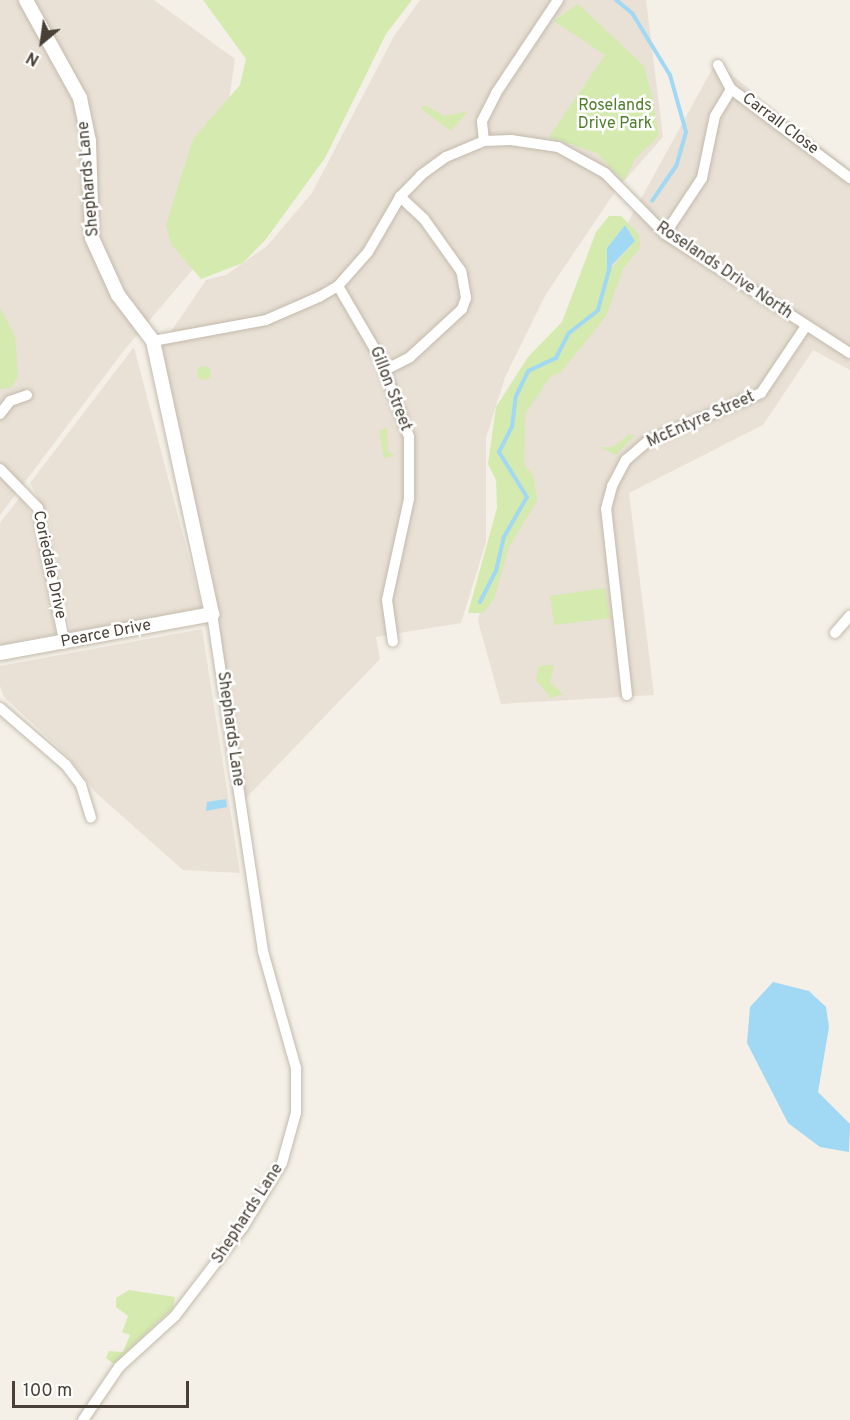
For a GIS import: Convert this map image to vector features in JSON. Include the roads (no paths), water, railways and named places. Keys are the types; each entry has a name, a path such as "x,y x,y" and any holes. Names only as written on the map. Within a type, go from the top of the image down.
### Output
{"street":[{"name":"Shephards Lane","path":"26,0 80,98 89,141 92,238 102,268 153,341 212,614 263,951 296,1068 296,1113 282,1163 243,1227 175,1316 118,1366 83,1420"},
{"path":"484,141 482,121 491,102 558,0"},
{"name":"Carrall Close","path":"718,65 731,89 850,178"},
{"path":"665,234 702,178 715,117 731,89"},
{"name":"Roselands Drive North","path":"153,341 187,330 266,320 338,286 368,252 400,197 446,157 484,141 558,147 605,173 665,234 850,353"},
{"path":"385,370 410,357 462,309 466,298 461,271 424,219 400,197"},
{"name":"Gillon Street","path":"338,286 352,301 385,370 402,412 412,464 406,520 387,600 393,642"},
{"name":"McEntyre Street","path":"627,695 606,508 612,486 626,460 648,441 761,393 806,326"},
{"path":"0,414 10,402 27,395"},
{"name":"Coriedale Drive","path":"0,469 38,508 64,641"},
{"name":"Pearce Drive","path":"0,653 212,614"},
{"path":"835,633 850,616"},
{"path":"0,708 66,765 81,785 91,817"}],"water":[{"path":"625,225 635,241 607,270 607,248"},
{"path":"226,799 227,807 206,811 207,802"},
{"path":"773,982 809,991 826,1007 829,1027 818,1092 850,1124 849,1152 820,1147 788,1123 747,1043 750,1007"}],"waterway":[{"path":"616,0 632,13 670,75 686,132 676,166 652,201"},
{"path":"480,602 496,571 504,537 527,497 499,452 512,427 516,396 528,371 556,358 569,333 598,310 610,266"}],"park label":[{"name":"Roselands Drive Park","path":"615,115"}]}
